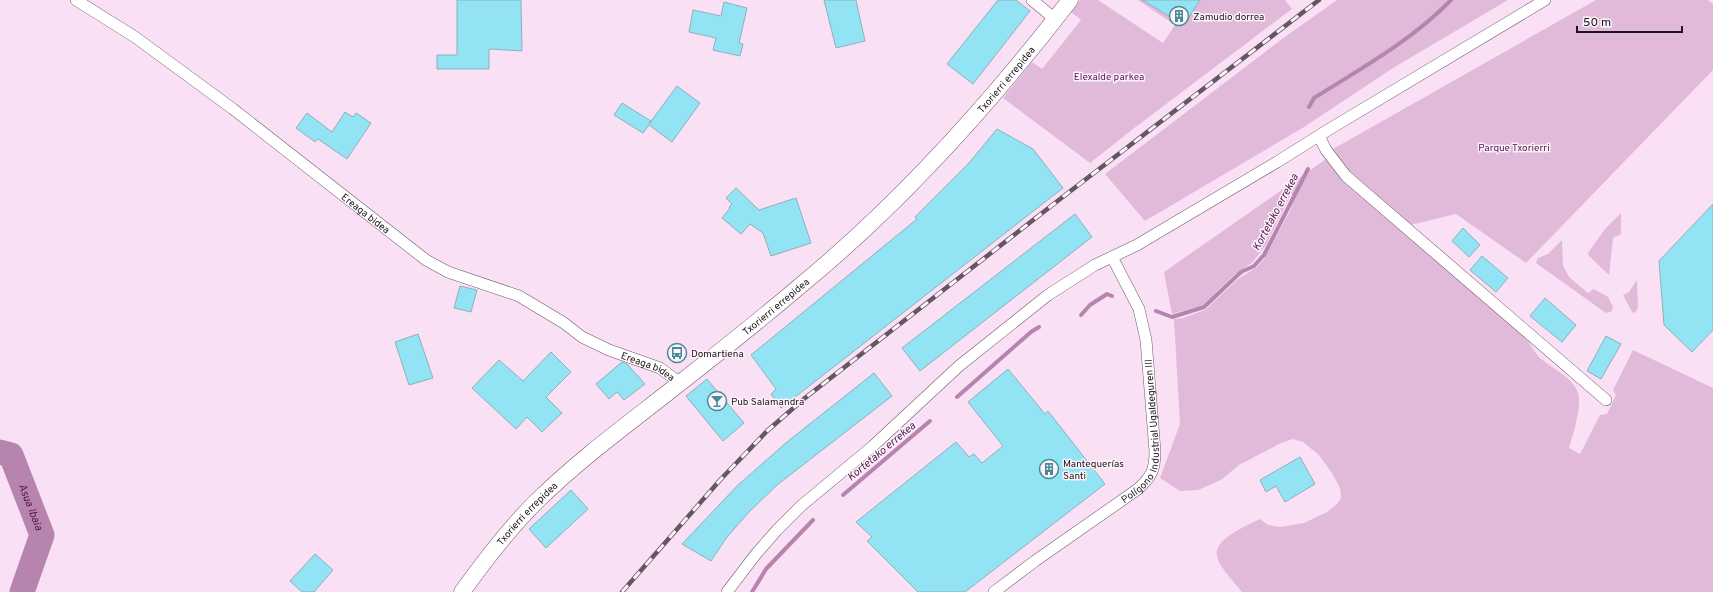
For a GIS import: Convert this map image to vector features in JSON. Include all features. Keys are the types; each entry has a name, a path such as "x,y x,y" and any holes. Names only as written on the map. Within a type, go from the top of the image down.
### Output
{"street":[{"name":"Ereaga bidea","path":"76,0 135,36 233,109 426,260 448,272 520,296 564,323 582,337 609,350 660,368 680,383"},
{"path":"1032,0 1055,19"},
{"name":"Txorierri errepidea","path":"462,592 489,556 537,501 598,448 802,285 888,207 931,164 980,111 1009,78 1070,0"},
{"path":"727,592 756,554 801,506 873,446 959,366 1048,295 1095,265 1150,237 1545,0"},
{"path":"1319,136 1326,150 1346,176 1606,400"},
{"name":"Polígono Industrial Ugaldeguren III","path":"994,592 1035,561 1138,489 1149,479 1155,466 1146,340 1139,309 1112,257"}],"green space":[{"name":"Elexalde parkea","path":"1080,0 1098,0 1163,43 1175,25 1138,0 1285,0 1292,9 1090,163 1003,98 1032,62 1042,69 1081,20 1071,12"},
{"path":"1337,0 1508,0 1393,68 1304,127 1145,221 1105,174 1282,39"},
{"name":"Parque Txorierri","path":"1596,0 1708,0 1713,4 1713,70 1526,263 1456,214 1410,225 1344,166 1333,149"},
{"path":"1329,157 1344,178 1527,340 1539,357 1571,382 1578,393 1579,406 1569,448 1580,454 1600,415 1607,414 1616,395 1613,390 1633,350 1713,388 1713,592 1242,592 1218,560 1217,550 1220,544 1232,533 1260,519 1268,525 1280,527 1304,523 1327,512 1337,504 1341,498 1340,488 1332,473 1319,455 1303,442 1293,439 1281,443 1239,465 1221,480 1198,490 1180,491 1160,478 1180,424 1174,319 1183,318 1205,310 1238,279 1257,267 1264,259 1290,211 1296,196 1291,194 1266,245 1253,262 1234,275 1203,305 1172,314 1164,272"},
{"path":"1621,213 1621,234 1613,238 1609,275 1589,256 1588,253 1605,229"},
{"path":"1562,240 1563,265 1569,277 1588,293 1594,289 1608,297 1613,307 1612,311 1606,313 1536,263 1538,258 1548,254"},
{"path":"1637,280 1638,308 1635,313 1632,312 1623,295 1629,292"}],"building":[{"path":"457,0 521,0 522,51 489,49 489,69 437,69 437,55 457,55"},
{"path":"824,0 856,0 865,41 836,48"},
{"path":"998,0 1016,0 1030,11 973,84 947,64"},
{"name":"Zamudio dorrea","path":"1142,0 1200,0 1184,25"},
{"path":"724,2 747,8 739,43 743,44 740,56 713,50 716,38 689,32 693,10 721,16"},
{"path":"677,86 700,103 672,142 649,125 643,133 614,115 622,103 651,121 649,124"},
{"path":"345,112 353,117 356,113 371,123 347,159 318,139 315,142 296,128 307,113 332,132"},
{"path":"997,129 1033,149 1063,188 781,408 771,394 776,389 751,355 917,219 915,217 969,163"},
{"path":"736,188 759,210 796,198 811,243 771,256 763,233 750,224 741,234 722,218 732,204 726,198"},
{"path":"1713,204 1713,330 1692,352 1664,325 1659,261"},
{"path":"1075,214 1092,237 920,371 902,348"},
{"path":"1463,228 1480,245 1469,257 1452,241"},
{"path":"1482,256 1508,278 1496,292 1470,270"},
{"path":"460,286 477,290 471,312 454,308"},
{"path":"1545,298 1576,325 1562,342 1530,316"},
{"path":"418,334 433,378 409,385 395,342"},
{"path":"1606,336 1621,344 1601,379 1587,371"},
{"path":"551,352 571,372 546,397 562,413 542,432 527,417 516,429 472,388 499,360 523,381"},
{"path":"622,362 627,364 645,384 624,400 617,392 609,399 596,384"},
{"path":"1008,369 1045,414 1048,411 1105,484 965,592 918,592 867,541 872,537 856,522 956,442 969,457 974,454 982,463 1003,446 968,402"},
{"path":"874,373 892,396 777,485 750,511 727,537 711,561 682,544 738,485 787,442"},
{"path":"707,379 744,423 723,441 686,396"},
{"path":"1300,457 1315,484 1285,502 1276,486 1266,492 1260,480"},
{"path":"571,490 588,509 546,548 529,529"},
{"path":"315,554 333,570 314,592 302,592 290,581"}],"waterway":[{"name":"Kortetako errekea","path":"1309,107 1314,98 1368,65 1403,41 1436,15 1451,0"},
{"name":"Kortetako errekea","path":"1156,311 1172,317 1204,307 1241,272 1254,266 1264,255 1308,169"},
{"name":"Kortetako errekea","path":"1081,315 1090,305 1107,294 1112,296"},
{"name":"Kortetako errekea","path":"957,397 1031,332 1039,327"},
{"name":"Kortetako errekea","path":"843,495 930,421"},
{"name":"Asua Ibaia","path":"0,452 11,455 42,535 22,592"},
{"name":"Kortetako errekea","path":"752,592 766,569 813,520"}],"railway":[{"path":"622,592 721,479 767,431 805,398 1319,0"}],"place":[{"name":"Zamudio dorrea","path":"1179,16"},
{"name":"Domartiena","path":"677,353"},
{"name":"Pub Salamandra","path":"717,401"},
{"name":"Mantequerías Santi","path":"1049,469"}]}
